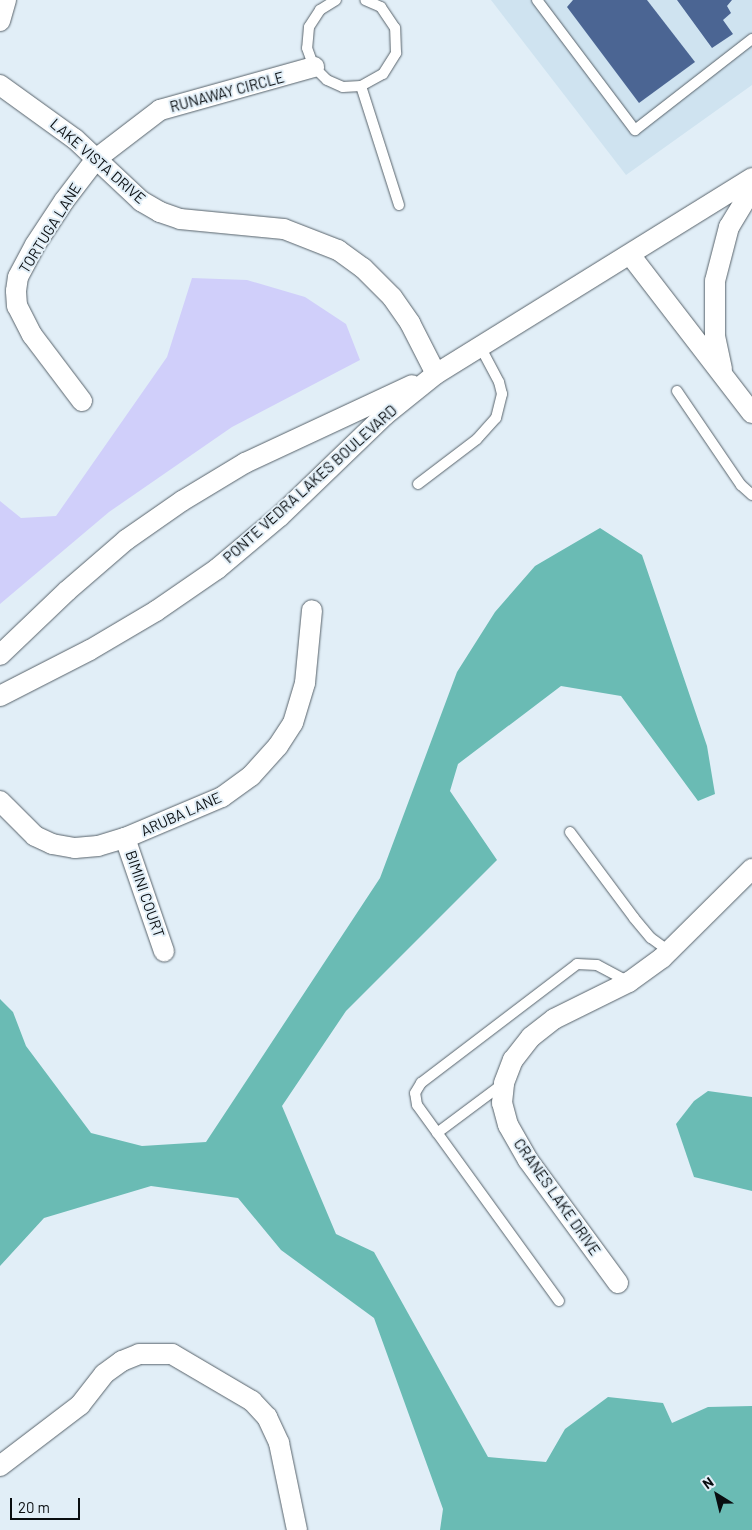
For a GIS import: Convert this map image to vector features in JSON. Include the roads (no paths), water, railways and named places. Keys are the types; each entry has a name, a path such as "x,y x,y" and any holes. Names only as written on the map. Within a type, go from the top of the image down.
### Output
{"street":[{"path":"0,21 6,0"},
{"name":"RUNAWAY CIRCLE","path":"96,159 160,110 314,67"},
{"name":"LAKE VISTA DRIVE","path":"0,85 41,112 141,201 160,212 180,219 284,229 338,250 363,268 392,297 410,323 436,374"},
{"name":"TORTUGA LANE","path":"82,401 32,334 17,306 16,291 18,277 35,245 96,159"},
{"name":"PONTE VEDRA LAKES BOULEVARD","path":"0,655 74,585 126,540 182,501 245,463 436,374 631,256 752,178"},
{"path":"724,376 715,336 714,281 729,226 752,190"},
{"path":"631,256 752,413"},
{"name":"PONTE VEDRA LAKES BOULEVARD","path":"0,696 90,650 156,611 217,568 279,517 385,416 436,374"},
{"name":"ARUBA LANE","path":"0,801 35,836 52,844 75,848 98,846 125,838 222,797 251,776 278,746 293,723 303,694 312,610"},
{"name":"BIMINI COURT","path":"125,838 164,951"},
{"name":"CRANES LAKE DRIVE","path":"618,1283 508,1125 502,1103 504,1083 512,1060 531,1037 560,1015 628,982 669,951 752,869"},
{"path":"0,1466 80,1405 104,1374 122,1361 139,1354 172,1354 252,1401 267,1417 279,1443 297,1530"}],"lane":[{"path":"336,0 320,10 309,27 307,48 314,67 327,80 343,86 361,86 383,74 396,53 395,28 381,7 366,0"},
{"path":"537,0 635,130 752,39"},
{"path":"361,86 398,205"},
{"path":"418,484 477,439 496,418 501,400 499,382 480,347"},
{"path":"677,391 741,485 752,495"},
{"path":"570,832 634,918 651,938 669,951"},
{"path":"559,1301 416,1105 416,1093 422,1083 577,964 588,962 597,965 628,982"},
{"path":"437,1133 504,1083"}]}
